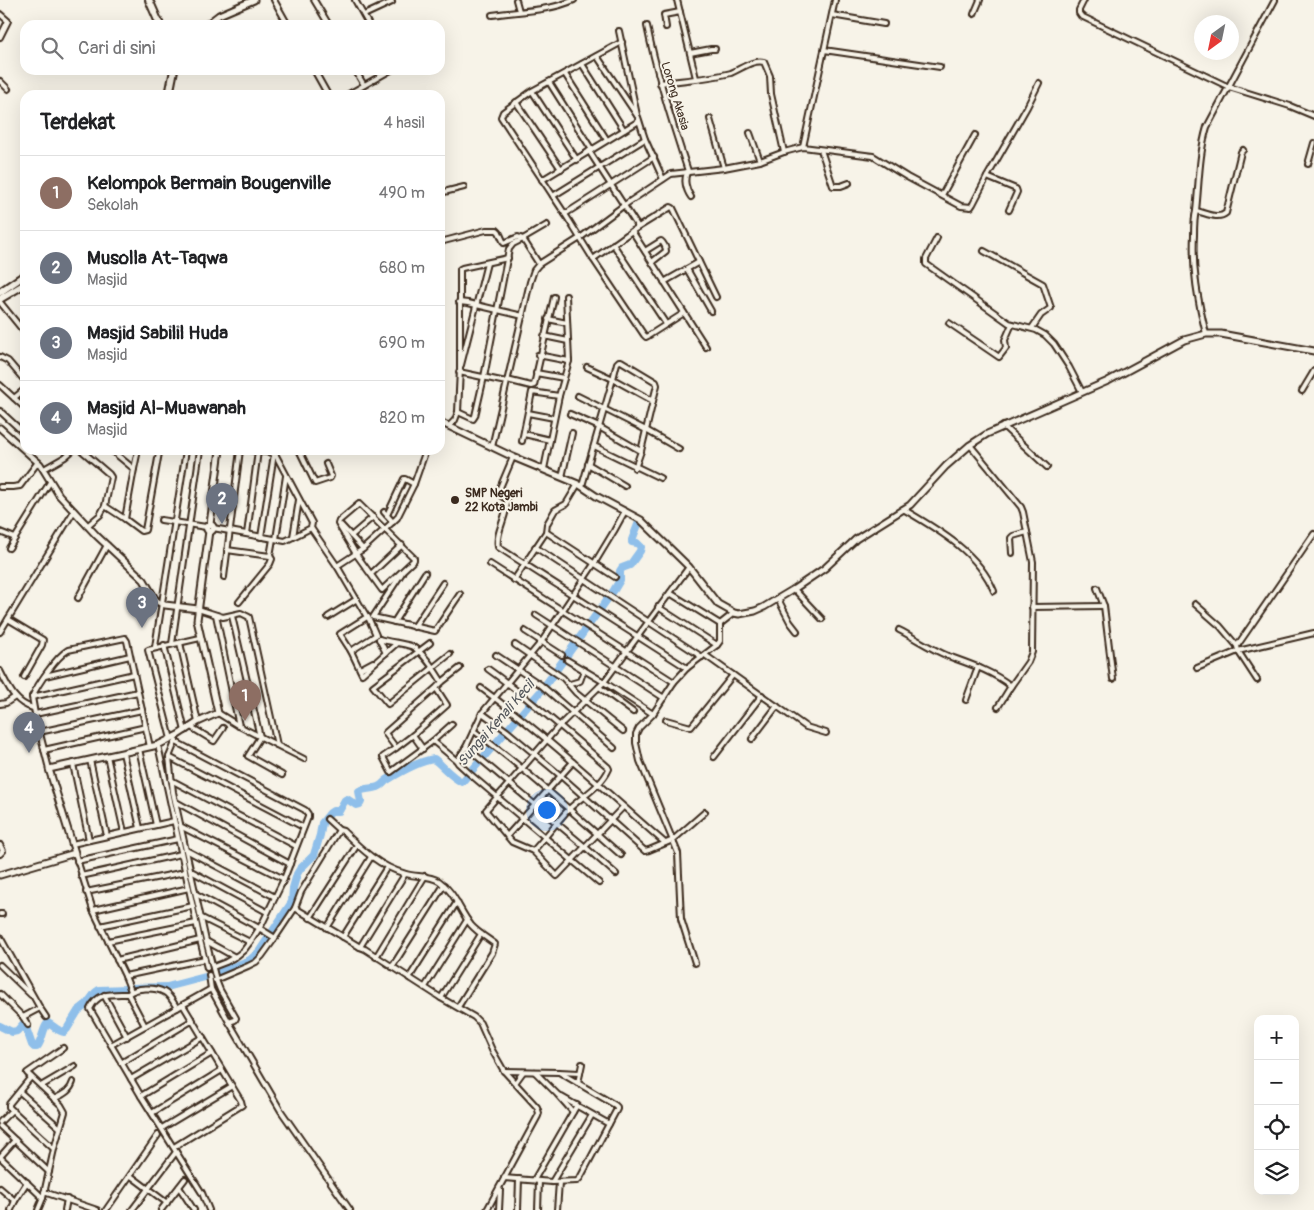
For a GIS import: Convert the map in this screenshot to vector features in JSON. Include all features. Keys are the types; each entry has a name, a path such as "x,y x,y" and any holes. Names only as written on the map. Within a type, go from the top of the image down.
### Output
{"highway":[{"path":"148,0 158,20"},
{"path":"170,90 173,75"},
{"path":"0,292 20,278"},
{"path":"0,301 20,287"}],"street":[{"path":"212,20 219,15 254,0"},
{"path":"274,0 285,20"},
{"path":"314,0 326,20"},
{"path":"355,0 366,20"},
{"path":"516,0 519,11"},
{"path":"492,15 537,10 574,0"},
{"path":"677,0 696,78"},
{"path":"803,147 835,0"},
{"path":"974,14 980,0"},
{"path":"1084,0 1079,10 1081,16 1228,87 1290,106 1314,116"},
{"path":"1206,334 1194,275 1193,242 1204,138 1207,127 1276,0"},
{"path":"364,16 392,2"},
{"path":"666,26 664,15 680,12"},
{"path":"0,14 8,21 0,37"},
{"path":"832,15 884,24"},
{"name":"Lorong Akasia","path":"647,26 653,59 688,171 685,179 691,197"},
{"path":"619,31 638,119 663,178"},
{"path":"622,42 532,91 503,112 501,118 644,335 648,336 684,313"},
{"path":"690,53 715,49"},
{"path":"824,50 940,67"},
{"path":"597,56 638,119"},
{"path":"660,83 712,77 732,72 758,61 764,62 770,76 771,94 784,152"},
{"path":"582,64 624,130"},
{"path":"565,74 607,140"},
{"path":"317,75 325,90"},
{"path":"358,75 364,85"},
{"path":"355,90 382,75"},
{"path":"0,81 8,89"},
{"path":"549,82 623,206 638,227"},
{"path":"492,447 531,279 538,264 580,238 663,178 671,174 688,171 760,162 784,152 803,147 873,156 961,206 971,207 1039,83"},
{"path":"532,91 576,160"},
{"path":"516,102 561,169"},
{"path":"542,180 624,130 638,119"},
{"path":"710,119 724,168"},
{"path":"750,133 760,162"},
{"path":"942,195 975,134"},
{"path":"553,196 645,138"},
{"path":"1308,164 1314,143"},
{"path":"821,150 833,186 849,183"},
{"path":"1196,211 1212,216 1224,216 1243,150"},
{"path":"565,214 654,157"},
{"path":"987,177 1016,189 1017,192 1010,210"},
{"path":"445,192 464,187"},
{"path":"593,259 632,231 671,207 716,297"},
{"path":"458,412 474,418 510,249 512,245 547,225"},
{"path":"445,240 497,230 504,243 518,237 524,239 538,264"},
{"path":"632,231 706,347"},
{"path":"937,238 925,262 926,264 1012,324 1032,328 1040,332 1054,344 1082,392"},
{"path":"645,251 663,242 666,251 652,262"},
{"path":"613,244 666,324"},
{"path":"984,251 1043,284 1050,308 1041,314 1032,328"},
{"path":"448,426 458,412 460,270 508,258"},
{"path":"664,282 699,262"},
{"path":"460,370 487,263"},
{"path":"687,269 712,311"},
{"path":"544,469 568,361 566,296"},
{"path":"460,370 484,377 532,386 554,297"},
{"path":"0,301 20,326"},
{"path":"459,302 523,316"},
{"path":"548,319 567,323"},
{"path":"949,323 999,357 1006,348 1005,340 1012,324"},
{"path":"720,624 734,613 754,611 764,607 825,568 856,539 916,499 946,466 970,445 987,434 1108,381 1184,340 1206,334 1221,334 1314,351"},
{"path":"544,336 568,341"},
{"path":"539,355 568,361"},
{"path":"0,357 8,361 20,375"},
{"path":"514,580 546,532 547,524 556,510 566,504 580,485 594,446 618,361 656,382 657,385 635,468"},
{"path":"587,367 653,401"},
{"path":"1302,390 1314,371"},
{"path":"536,373 564,378"},
{"path":"0,385 20,403"},
{"path":"522,441 533,392 559,396"},
{"path":"14,398 20,393"},
{"path":"578,396 679,449"},
{"path":"0,411 20,429"},
{"path":"528,412 554,418"},
{"path":"570,414 641,451"},
{"path":"445,424 513,457 580,485 596,496 639,518 689,567 712,598 718,604 734,613"},
{"path":"1004,426 1047,467"},
{"path":"0,428 20,444"},
{"path":"562,477 572,433"},
{"path":"524,434 550,440"},
{"path":"970,445 1021,508 1033,562 1032,652 1028,662 998,707"},
{"path":"594,446 635,468 660,478"},
{"path":"31,455 44,469 57,491 87,526 144,580 155,598 162,604 198,610 223,617 242,613 248,616 276,745"},
{"path":"44,469 67,455"},
{"path":"87,455 110,475 111,479 105,506 100,515 87,526"},
{"path":"117,455 134,469"},
{"path":"125,519 137,455"},
{"path":"105,506 141,530 145,530 159,455"},
{"path":"155,647 185,455"},
{"path":"172,644 199,455"},
{"path":"219,455 197,620 218,713 239,726 304,759"},
{"path":"224,577 239,455"},
{"path":"247,534 257,455"},
{"path":"261,537 274,455"},
{"path":"276,455 312,523 311,528 357,599 386,652"},
{"path":"301,455 315,483 330,478 331,476 326,464"},
{"path":"337,566 363,549 393,522 414,484 424,455"},
{"path":"513,457 498,490 507,500 497,544 498,547 687,668"},
{"path":"0,487 13,488 20,486 38,462"},
{"path":"588,464 625,486"},
{"path":"239,602 272,560 270,556 286,476"},
{"path":"393,522 386,514 404,479 414,484"},
{"path":"9,548 50,482"},
{"path":"293,537 299,498"},
{"path":"359,504 414,558 382,590 356,554 338,523 339,520 359,504"},
{"path":"902,509 940,532 967,553 990,582 994,591"},
{"path":"0,632 74,511"},
{"path":"457,761 466,747 482,713 542,641 594,564 625,511"},
{"path":"351,536 373,517"},
{"path":"161,520 285,541 311,528"},
{"path":"338,523 363,549"},
{"path":"0,532 14,538"},
{"path":"546,532 615,577"},
{"path":"1012,553 1011,538 1027,532"},
{"path":"1237,646 1314,534"},
{"path":"78,598 107,545"},
{"path":"371,574 402,545"},
{"path":"535,547 648,622 733,675 806,727 826,733"},
{"path":"227,550 270,556"},
{"path":"490,564 674,682"},
{"path":"373,617 406,567"},
{"path":"623,807 557,876 533,851 508,839 486,810 546,740 604,682 689,567"},
{"path":"394,622 426,573"},
{"path":"414,627 443,583"},
{"path":"794,588 822,619"},
{"path":"1097,588 1104,606 1112,680"},
{"path":"670,593 720,624"},
{"path":"397,644 362,674 340,634 367,617 435,631 460,594"},
{"path":"778,598 790,622 797,631"},
{"path":"328,617 357,599"},
{"path":"1195,604 1220,626 1237,646 1238,652 1258,680"},
{"path":"1032,607 1104,606"},
{"path":"658,607 717,645"},
{"path":"216,615 239,726"},
{"path":"536,615 664,698"},
{"path":"232,616 260,737 248,756 282,775"},
{"path":"8,620 43,640 24,677"},
{"path":"695,963 681,920 678,853 640,762 636,734 639,728 653,714 674,682 687,668 717,645 720,641 720,624"},
{"path":"900,630 946,655 978,667 1011,686"},
{"path":"525,631 562,655"},
{"path":"1197,668 1238,652 1314,632"},
{"path":"351,651 378,637 397,644 411,646 419,651 442,682"},
{"path":"145,1026 129,993 125,976 92,910 49,769 34,714 32,697 45,676 62,654 68,650 125,638 150,747"},
{"path":"200,638 148,650 173,740 169,757 171,780 206,941 216,980 236,1018 229,1022"},
{"path":"180,643 198,722"},
{"path":"430,643 373,686 388,704 450,654"},
{"path":"514,645 570,684 573,690 623,731"},
{"path":"164,646 184,731"},
{"path":"496,654 543,687 614,748"},
{"path":"45,676 130,656"},
{"path":"568,660 653,714"},
{"path":"966,700 978,667"},
{"path":"396,748 385,733 460,668"},
{"path":"488,669 507,682 608,767 608,771 598,784 569,809 533,851"},
{"path":"570,684 580,680 584,670"},
{"path":"0,671 15,697 26,706 33,708"},
{"path":"32,697 134,674"},
{"path":"666,720 691,728 733,675"},
{"path":"599,687 633,712"},
{"path":"436,688 447,705 413,735 383,757 391,772 423,750 452,724"},
{"path":"480,688 518,716 573,762 665,844"},
{"path":"34,714 138,692"},
{"path":"714,756 762,695"},
{"path":"0,704 6,703 15,697"},
{"path":"752,739 777,706"},
{"path":"39,732 142,710"},
{"path":"49,769 158,745 173,740 198,722 218,713"},
{"path":"482,713 506,730 561,776 645,851 673,840 705,812"},
{"path":"44,750 146,727"},
{"path":"191,727 214,741 223,728"},
{"path":"474,731 548,791 621,855"},
{"path":"413,735 423,750"},
{"path":"173,740 305,810 308,814 284,879 259,928 244,950 226,962 213,967"},
{"path":"433,742 599,883"},
{"path":"158,745 207,968"},
{"path":"466,747 616,874"},
{"path":"139,749 156,824"},
{"path":"123,753 140,828"},
{"path":"107,756 124,832"},
{"path":"169,757 303,827"},
{"path":"90,760 107,836"},
{"path":"507,836 573,762"},
{"path":"73,764 89,840"},
{"path":"171,780 296,846"},
{"path":"176,802 290,864"},
{"path":"327,819 371,857 388,867 405,874 425,876 437,880 444,885 448,888 471,925 493,942 494,948 458,1007"},
{"path":"72,844 174,820"},
{"path":"182,827 284,879"},
{"path":"210,981 256,962 272,936 295,908 301,892 339,830"},
{"path":"77,860 178,839"},
{"path":"0,845 3,851 0,854"},
{"path":"310,918 357,845"},
{"path":"186,850 275,897"},
{"path":"0,875 75,853"},
{"path":"81,876 181,854"},
{"path":"327,928 371,857"},
{"path":"344,937 388,867"},
{"path":"191,871 268,912"},
{"path":"86,892 185,872"},
{"path":"360,947 405,874"},
{"path":"376,957 425,876"},
{"path":"392,967 444,885"},
{"path":"92,910 189,888"},
{"path":"196,894 272,936"},
{"path":"409,978 457,902"},
{"path":"100,926 193,906"},
{"path":"295,908 365,949 478,1020 504,1071 537,1107 539,1113 487,1210"},
{"path":"202,918 250,942"},
{"path":"425,987 467,920"},
{"path":"108,941 196,923"},
{"path":"441,998 481,934"},
{"path":"0,937 46,1017"},
{"path":"117,960 200,940"},
{"path":"206,941 235,957"},
{"path":"125,976 205,959"},
{"path":"0,965 34,999"},
{"path":"209,975 212,988 229,1022 281,1111 350,1210"},
{"path":"111,1046 212,988"},
{"path":"177,1008 166,992 155,989 104,994 90,1008 121,1063 202,1193 209,1210"},
{"path":"0,994 23,1017 28,1025"},
{"path":"104,994 126,1037"},
{"path":"174,1147 241,1106 242,1103 183,1005"},
{"path":"23,1017 40,1008"},
{"path":"121,1063 192,1020"},
{"path":"131,1079 203,1037"},
{"path":"38,1210 43,1198 65,1112 61,1105 28,1072 63,1048"},
{"path":"141,1096 212,1053"},
{"path":"578,1083 582,1064"},
{"path":"41,1086 75,1066"},
{"path":"152,1112 222,1070"},
{"path":"504,1071 580,1073"},
{"path":"515,1083 523,1072"},
{"path":"535,1072 573,1112"},
{"path":"547,1083 553,1072"},
{"path":"504,1178 552,1182 575,1182 579,1180 617,1109 616,1106 560,1072"},
{"path":"31,1077 9,1104 9,1107 54,1149"},
{"path":"54,1099 68,1092 73,1082"},
{"path":"162,1128 232,1086"},
{"path":"20,1092 60,1128"},
{"path":"558,1095 609,1124"},
{"path":"534,1180 577,1105"},
{"path":"0,1122 12,1110"},
{"path":"552,1182 592,1115"},
{"path":"0,1126 49,1172"},
{"path":"106,1210 158,1135"},
{"path":"14,1140 0,1157 43,1198"},
{"path":"132,1210 176,1152"},
{"path":"131,1176 167,1202"},
{"path":"161,1210 185,1179"},
{"path":"518,1210 519,1179"},
{"path":"538,1210 540,1181"},
{"path":"11,1210 26,1182"},
{"path":"557,1210 559,1182"},
{"path":"179,1187 193,1210"},
{"path":"0,1188 15,1201"},
{"path":"499,1210 500,1188"},
{"path":"44,1192 97,1210"},
{"path":"65,1210 67,1199"}],"waterway":[{"name":"Sungai Kenali Kecil","path":"219,973 250,960 259,952 292,902 297,874 314,855 322,823 330,813 339,811 345,800 347,799 356,805 360,804 359,791 376,788 410,767 434,759 462,782 541,691 614,590 620,580 620,571 622,568 630,565 640,551 641,547 637,543 632,542 639,522"},
{"name":"Sungai Kenali Kecil","path":"132,988 167,987 205,977"},
{"name":"Sungai Kenali Kecil","path":"0,1026 12,1032 17,1031 23,1024 25,1025 32,1045 37,1047 48,1023 57,1030 64,1032 78,1011 99,990 128,989"}],"place":[{"name":"SMP Negeri 22 Kota Jambi","path":"455,500"},
{"name":"Musolla At-Taqwa","path":"222,524"},
{"name":"Masjid Sabilil Huda","path":"142,628"},
{"name":"Kelompok Bermain Bougenville","path":"245,721"},
{"name":"Masjid Al-Muawanah","path":"29,753"}]}
